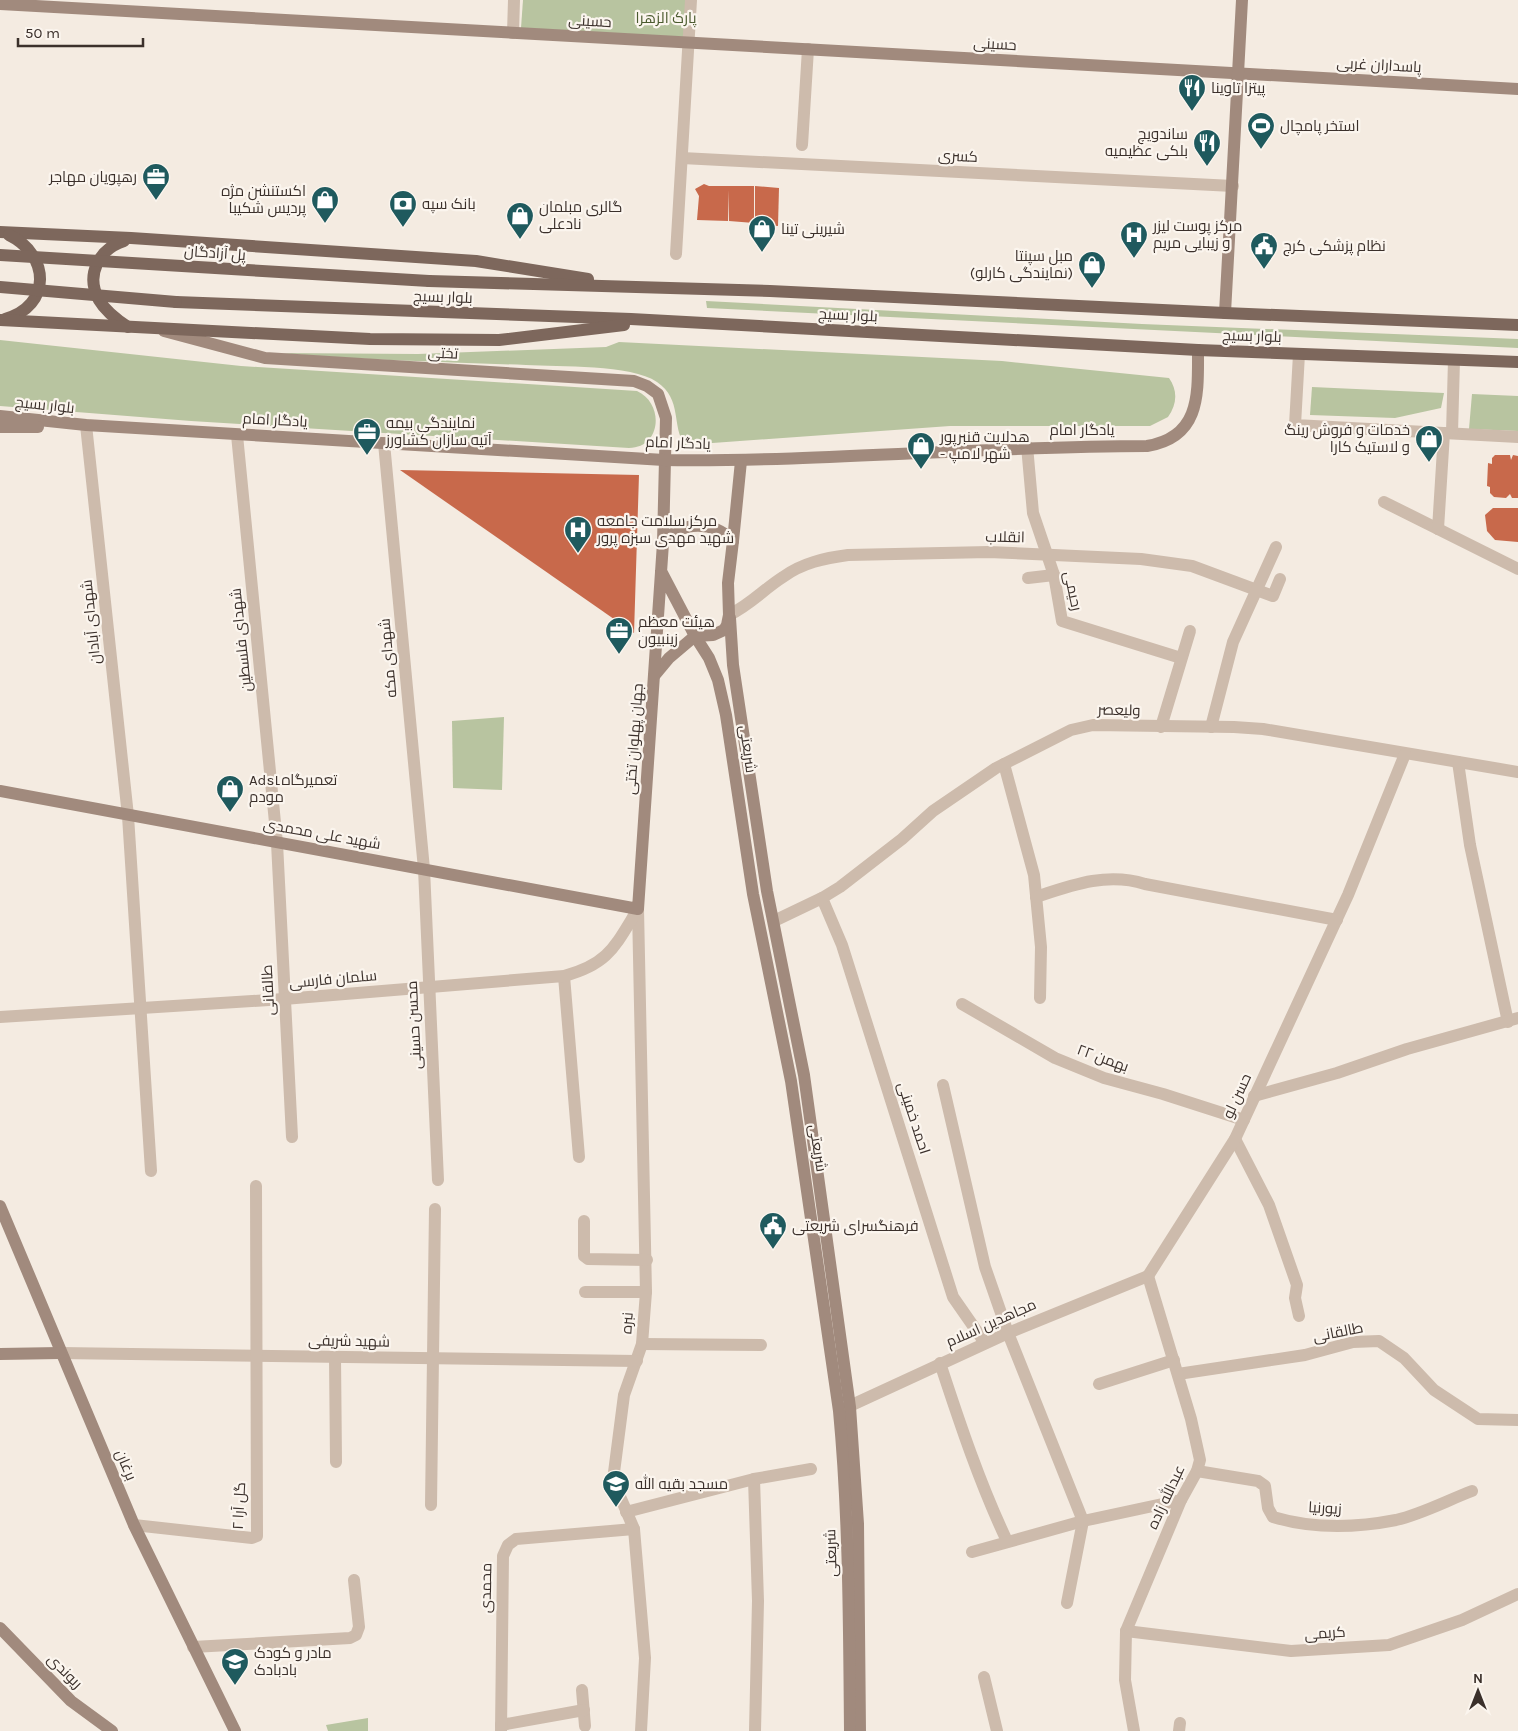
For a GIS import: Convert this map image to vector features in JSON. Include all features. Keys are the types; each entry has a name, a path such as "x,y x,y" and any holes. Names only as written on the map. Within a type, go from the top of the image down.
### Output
{"main road":[{"path":"2,232 131,238 476,261 632,286"},
{"path":"0,320 20,313 30,304 38,292 40,278 38,264 32,251 22,241 2,232"},
{"path":"131,238 110,245 100,256 95,270 94,285 98,300 108,312 131,328"},
{"name":"پل آزادگان","path":"0,255 429,281"},
{"name":"بلوار بسیج","path":"429,281 478,284 632,286 1226,313 1518,324"},
{"name":"بلوار بسیج","path":"0,287 176,302 653,322 1198,350 1518,362"},
{"path":"0,320 160,330 370,339 499,340 653,322"}],"street":[{"path":"513,33 514,0"},
{"path":"676,254 691,0"},
{"path":"1226,313 1242,0"},
{"name":"حسینی","path":"0,4 1238,74"},
{"path":"802,145 808,50"},
{"name":"پاسداران غربی","path":"1238,74 1518,89"},
{"name":"کسری","path":"682,158 1232,186"},
{"name":"تختی","path":"160,330 265,358 634,381 647,386 658,394 664,406 666,418 664,460"},
{"name":"یادگار امام","path":"86,425 664,460 741,461 1027,446 1146,446 1163,443 1175,437 1188,421 1196,400 1198,350"},
{"path":"1299,354 1294,425 1518,437"},
{"path":"1438,529 1454,360"},
{"name":"بلوار بسیج","path":"0,416 86,425"},
{"path":"0,427 86,425"},
{"name":"شهدای آبادان","path":"86,425 128,816 151,1171"},
{"name":"شهدای فلسطین","path":"238,434 277,843"},
{"name":"شهدای مکه","path":"384,443 424,869"},
{"name":"رحیمی","path":"1027,446 1033,513 1054,575 1062,621 1181,658"},
{"path":"663,543 664,460"},
{"name":"شریعتی","path":"741,461 728,583 733,665 774,921 804,1075 858,1524 860,1731"},
{"path":"1384,502 1518,569"},
{"path":"663,543 677,530 708,526 723,531 733,541"},
{"name":"جهان پهلوان تختی","path":"638,909 663,543"},
{"path":"1211,727 1233,642 1276,547"},
{"name":"انقلاب","path":"729,615 743,608 783,576 806,564 830,557 900,553 1046,553 1141,559 1192,566 1273,596 1280,579"},
{"name":"شریعتی","path":"661,571 695,636 709,658 718,680 726,715 753,894 791,1081 844,1409 850,1731"},
{"path":"1028,578 1054,575"},
{"path":"654,676 669,658 695,636 720,633 724,630 729,615"},
{"path":"1161,727 1190,632"},
{"name":"ولیعصر","path":"774,921 822,898 902,839 933,811 1004,764 1071,730 1093,725 1263,729 1518,772"},
{"name":"حسن لو","path":"1148,1276 1235,1139 1337,920 1405,754"},
{"path":"1254,1096 1337,1073 1407,1049 1513,1020 1470,845 1458,762"},
{"path":"1004,764 1034,875 1041,947 1040,998"},
{"name":"شهید علی محمدی","path":"0,791 638,909"},
{"name":"طالقانی","path":"277,843 292,1137"},
{"name":"محسن حسینی","path":"424,869 438,1180"},
{"path":"1036,896 1091,880 1128,879 1145,884 1337,920"},
{"name":"احمد خمینی","path":"822,898 842,945 953,1297 985,1343"},
{"name":"سلمان فارسی","path":"0,1017 284,999 564,976 586,970 599,962 616,944 638,909"},
{"name":"نبره","path":"638,909 640,1097 646,1292 642,1344 624,1395 613,1480 634,1529 645,1658 641,1731"},
{"path":"564,976 579,1157"},
{"name":"۲۲ بهمن","path":"962,1004 1032,1045 1104,1078 1163,1094 1244,1120"},
{"path":"943,1085 986,1267 1008,1333 1082,1521 1067,1603"},
{"path":"1235,1139 1269,1206 1297,1286 1294,1298 1299,1316"},
{"path":"256,1186 257,1356"},
{"name":"برغان","path":"0,1206 60,1353 134,1525 235,1731"},
{"path":"431,1505 435,1209"},
{"path":"584,1221 582,1250 584,1256 588,1259 646,1260"},
{"name":"مجاهدین اسلام","path":"844,1409 985,1343 1148,1276"},
{"name":"عبدالله زاده","path":"1134,1731 1126,1680 1126,1630 1181,1500 1198,1470 1200,1460 1195,1433 1148,1276"},
{"path":"585,1292 646,1292"},
{"name":"طالقانی","path":"1178,1374 1305,1355 1353,1342 1379,1341 1404,1358 1434,1390 1478,1419 1518,1420"},
{"path":"642,1344 761,1345"},
{"path":"0,1354 60,1353"},
{"name":"شهید شریفی","path":"60,1353 637,1361"},
{"name":"گل آرا ۲","path":"134,1525 252,1538 257,1536 257,1356"},
{"path":"335,1357 336,1462"},
{"path":"1099,1384 1174,1360"},
{"path":"940,1363 990,1506 1007,1541"},
{"path":"626,1512 754,1479 810,1469"},
{"name":"زیورنیا","path":"1198,1470 1258,1481 1265,1486 1268,1508 1274,1517 1291,1522 1338,1527 1397,1519 1472,1490"},
{"path":"754,1479 758,1600 755,1731"},
{"path":"972,1552 1082,1521 1181,1500"},
{"name":"محمدی","path":"501,1728 503,1556 508,1545 516,1539 634,1529"},
{"path":"193,1647 350,1638 356,1635 359,1627 354,1580"},
{"name":"کریمی","path":"1126,1630 1291,1651 1389,1645 1462,1620 1518,1594"},
{"name":"ریوندی","path":"0,1628 71,1700 112,1731"},
{"path":"984,1677 997,1731"},
{"path":"582,1690 585,1726"},
{"path":"501,1728 584,1710"}],"green space":[{"name":"پارک الزهرا","path":"523,0 686,0 684,37 521,28"},
{"path":"706,301 1142,324 1518,339 1518,348 707,308"},
{"path":"0,340 241,366 637,391 646,397 652,405 656,424 648,441 640,446 629,448 191,421 0,406"},
{"path":"619,342 1002,361 1169,378 1174,388 1175,402 1168,417 1150,426 950,426 685,445 678,430 674,405 665,389 657,382 645,376 630,372 613,369 372,359 279,353 418,354 606,347"},
{"path":"1312,387 1444,393 1441,408 1395,418 1310,415"},
{"path":"1472,394 1518,396 1518,431 1469,429"},
{"path":"504,717 502,790 453,788 452,721"},
{"path":"368,1718 368,1731 328,1731 326,1725"}],"building":[{"path":"704,184 709,186 754,186 754,223 729,221 729,190 728,221 697,220 699,196 695,189"},
{"path":"755,186 779,188 778,226 755,224"},
{"path":"1495,455 1510,455 1511,460 1513,455 1518,456 1518,498 1512,498 1510,494 1506,498 1494,497 1490,493 1490,487 1487,486 1488,463 1492,464 1492,458"},
{"name":"مرکز سلامت جامعه شهید مهدی سبزه پرور","path":"400,470 639,475 634,633"},
{"path":"1493,508 1518,508 1518,542 1495,540 1487,531 1485,515"}],"place":[{"name":"پیتزا تاوینا","path":"1192,112"},
{"name":"استخر پامچال","path":"1261,150"},
{"name":"ساندویچ بلکی عظیمیه","path":"1207,167"},
{"name":"رهپویان مهاجر","path":"156,201"},
{"name":"اکستنشن مژه پردیس شکیبا","path":"325,224"},
{"name":"بانک سپه","path":"403,228"},
{"name":"گالری مبلمان نادعلی","path":"520,240"},
{"name":"شیرینی تینا","path":"762,253"},
{"name":"مرکز پوست لیزر و زیبایی مریم","path":"1134,259"},
{"name":"نظام پزشکی کرج","path":"1264,270"},
{"name":"مبل سپنتا (نمایندگی کارلو)","path":"1092,289"},
{"name":"نمایندگی بیمه آتیه سازان کشاورز","path":"367,456"},
{"name":"خدمات و فروش رینگ و لاستیک کارا","path":"1429,463"},
{"name":"هدلایت قنبرپور - شهر لامپ","path":"921,470"},
{"name":"مرکز سلامت جامعه شهید مهدی سبزه پرور","path":"578,554"},
{"name":"هیئت معظم زینبیون","path":"619,655"},
{"name":"AdsLتعمیرگاه مودم","path":"230,813"},
{"name":"فرهنگسرای شریعتی","path":"773,1250"},
{"name":"مسجد بقیه الله","path":"616,1508"},
{"name":"مادر و کودک بادبادک","path":"235,1686"}]}
